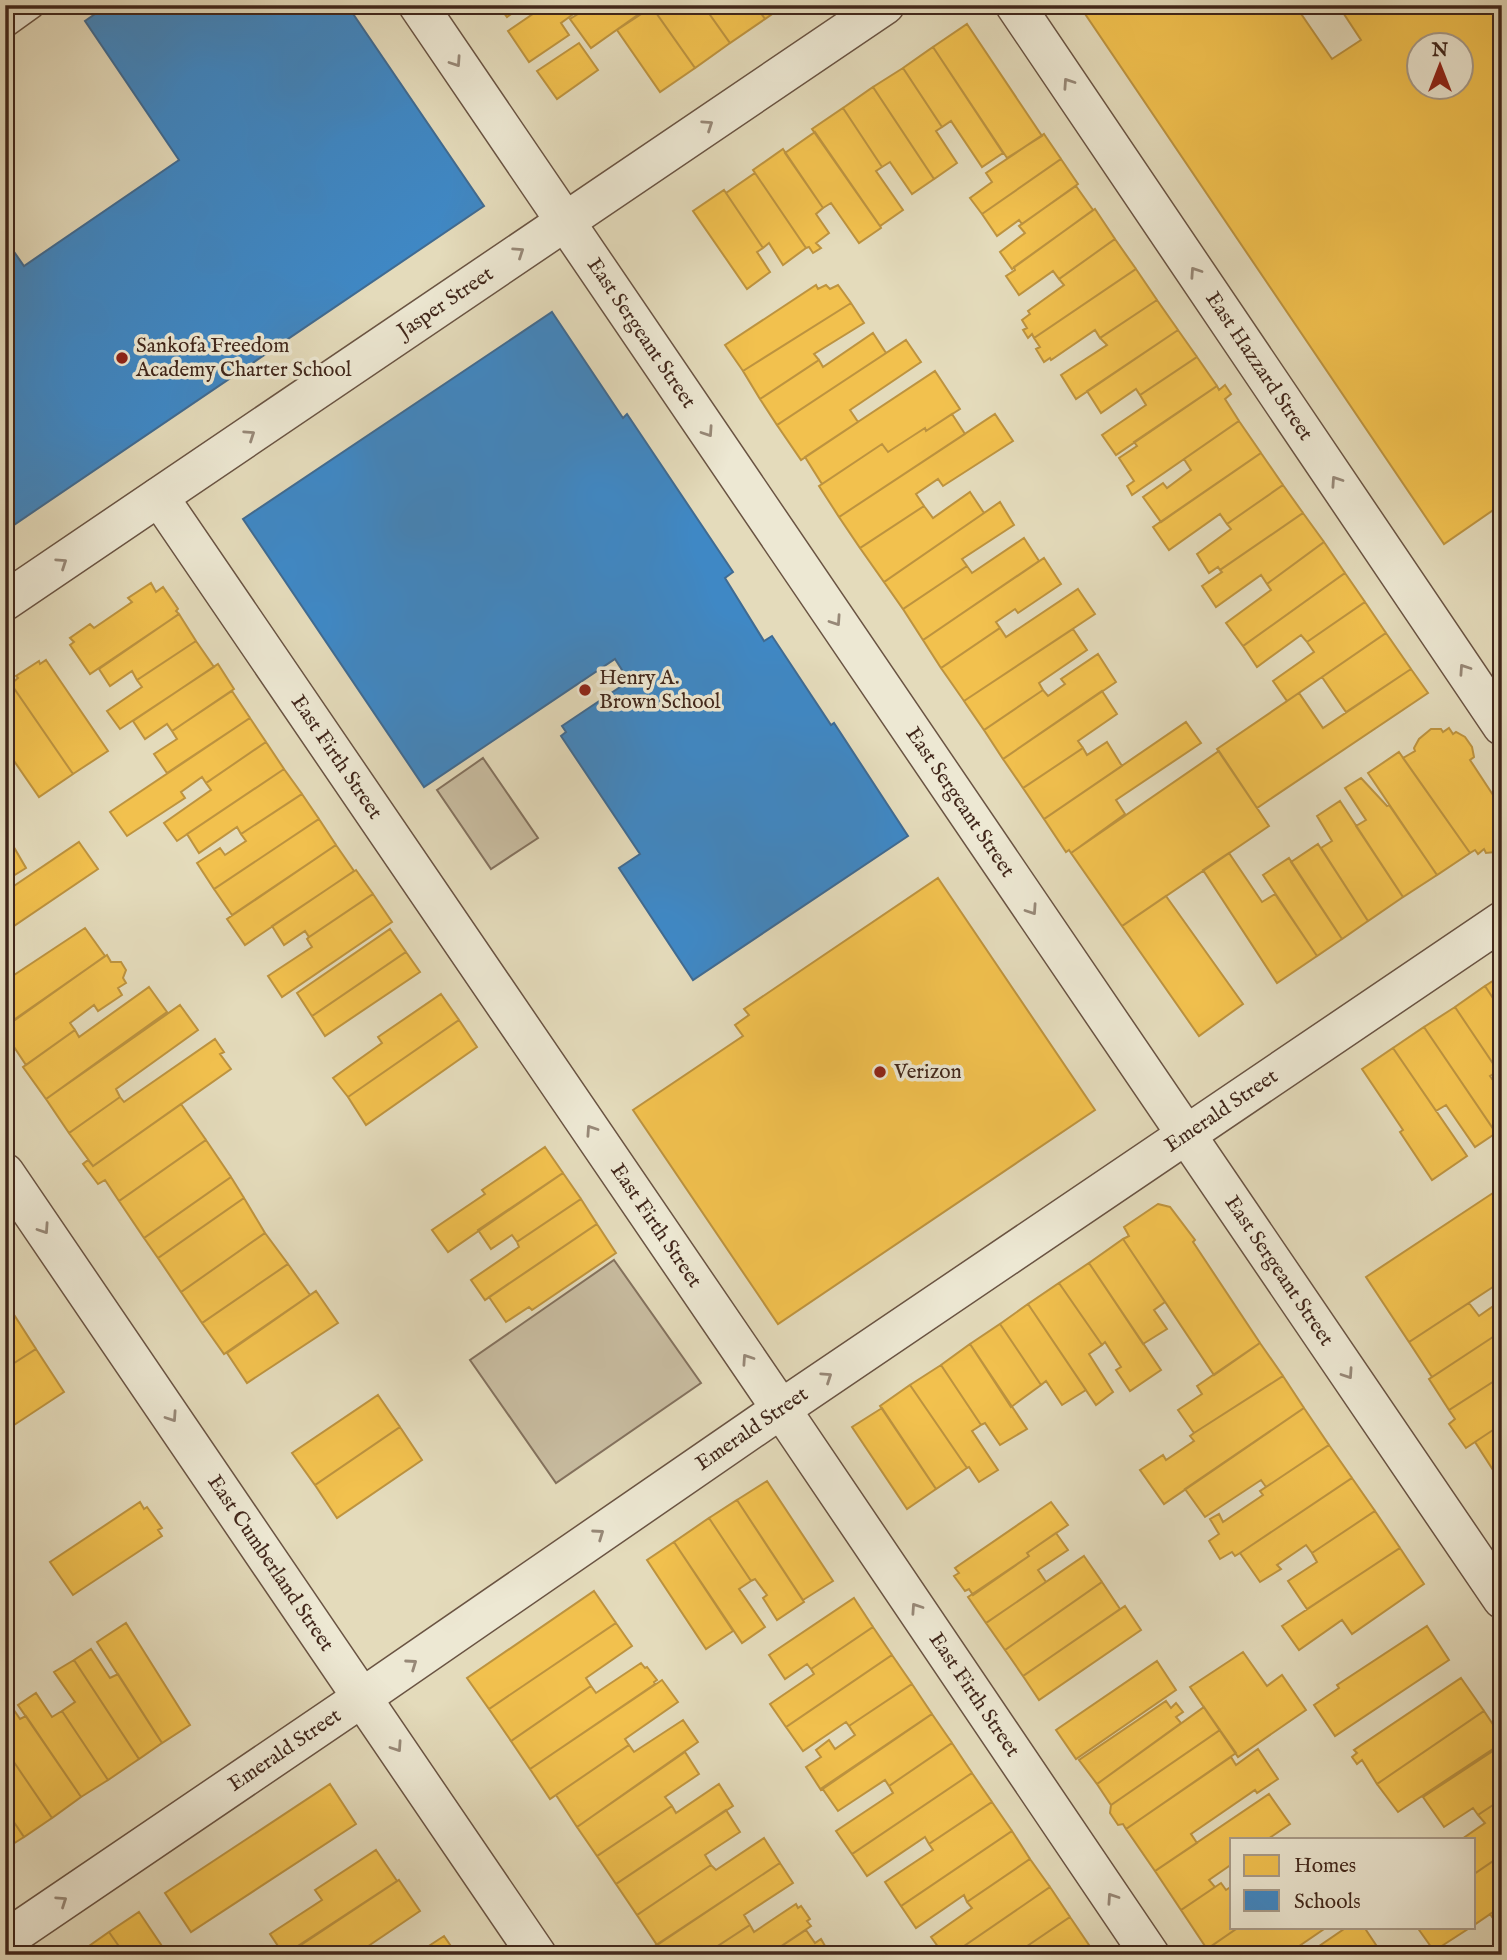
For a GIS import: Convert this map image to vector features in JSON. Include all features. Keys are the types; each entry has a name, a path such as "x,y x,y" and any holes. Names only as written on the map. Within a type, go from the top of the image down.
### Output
{"street":[{"name":"East Sergeant Street","path":"418,5 1502,1600"},
{"name":"Jasper Street","path":"5,601 886,5"},
{"name":"East Hazzard Street","path":"1015,5 1502,726"},
{"name":"East Firth Street","path":"159,497 1150,1955"},
{"name":"Emerald Street","path":"5,1940 781,1409 1502,922"},
{"name":"East Cumberland Street","path":"5,1173 537,1955"}],"lane":[{"path":"5,23 30,5"}],"shaded area":[{"path":"483,758 538,838 491,869 437,790"},
{"path":"614,1260 701,1383 556,1483 470,1360"}],"building: Homes":[{"path":"498,5 524,5 507,17"},
{"path":"546,5 565,5 572,15 561,23 569,35 529,62 508,31"},
{"path":"573,5 643,5 646,9 591,48 570,19 578,14"},
{"path":"703,5 730,43 695,68 652,7"},
{"path":"703,5 755,5 765,19 730,43"},
{"path":"755,5 785,5 765,19"},
{"path":"1079,5 1295,5 1332,59 1361,40 1338,5 1502,5 1502,504 1444,544"},
{"path":"652,7 695,68 660,92 617,30"},
{"path":"967,24 1042,136 1007,158 933,47"},
{"path":"579,43 598,70 557,99 537,71"},
{"path":"933,47 1003,153 982,167 951,121 942,127 903,68"},
{"path":"903,68 942,127 936,131 957,163 934,179 873,87"},
{"path":"873,87 934,179 912,194 890,162 882,167 843,108"},
{"path":"843,108 882,167 876,171 903,210 880,226 812,129"},
{"path":"815,132 881,228 859,243 831,203 823,208 785,153"},
{"path":"1044,134 1061,159 982,214 970,198 992,182 986,173"},
{"path":"783,149 823,208 816,214 829,233 816,243 821,248 813,253 809,247 806,248 753,170"},
{"path":"1061,159 1078,184 1022,224 1019,220 997,236 982,214"},
{"path":"755,173 806,248 783,265 769,243 763,248 726,193"},
{"path":"1076,186 1093,210 1012,269 1000,252 1025,233 1019,226"},
{"path":"724,190 763,248 757,252 770,272 747,289 693,211"},
{"path":"1095,209 1115,239 1059,279 1053,271 1019,295 1006,276 1015,270 1014,267"},
{"path":"1115,239 1136,269 1034,338 1032,334 1028,338 1023,330 1027,328 1022,320 1030,314 1028,311 1064,285 1059,279"},
{"path":"1136,269 1157,300 1100,338 1095,330 1044,362 1036,349 1040,347 1034,338"},
{"path":"816,285 818,289 826,285 830,289 838,285 851,303 743,371 725,345"},
{"path":"1157,300 1178,330 1076,399 1061,375 1107,345 1100,338"},
{"path":"851,303 864,323 814,354 819,360 760,399 743,371"},
{"path":"1178,330 1197,357 1140,395 1136,389 1101,413 1087,391"},
{"path":"873,333 886,353 777,425 760,399 819,360 823,367"},
{"path":"906,340 921,362 850,410 858,422 801,460 777,425"},
{"path":"1197,357 1217,386 1116,455 1102,435 1146,405 1140,395"},
{"path":"935,371 960,409 888,452 882,444 822,484 805,457"},
{"path":"1225,385 1231,394 1225,399 1239,421 1132,495 1127,486 1134,481 1119,458 1137,446 1134,442 1217,386 1219,390"},
{"path":"952,414 965,434 839,517 819,486 882,444 888,452"},
{"path":"995,414 1013,441 943,486 938,479 916,494 924,506 860,548 839,517"},
{"path":"1239,421 1261,453 1161,522 1143,497 1163,483 1167,488 1191,470 1184,459"},
{"path":"1261,453 1283,485 1227,524 1220,514 1169,550 1153,527"},
{"path":"1283,485 1303,513 1220,570 1218,567 1209,573 1197,554 1231,529 1227,524"},
{"path":"970,492 984,513 884,582 860,548 924,506 933,518"},
{"path":"1000,502 1014,525 962,559 967,566 903,609 884,582"},
{"path":"1303,513 1324,542 1267,584 1261,575 1216,607 1202,586 1222,572 1220,570"},
{"path":"1024,538 1039,561 923,640 903,609 967,566 972,573"},
{"path":"1324,542 1345,573 1243,646 1226,623 1271,590 1267,584"},
{"path":"1044,558 1061,584 1018,613 1015,609 996,622 1000,628 941,668 923,640"},
{"path":"1345,573 1365,602 1307,642 1301,635 1257,667 1243,646"},
{"path":"151,583 156,592 163,587 179,614 90,674 70,645 74,642 70,638 90,624 94,628 132,602 128,598"},
{"path":"1078,589 1095,614 964,701 941,668 1000,628 1006,637"},
{"path":"1365,602 1386,633 1287,701 1273,681 1314,652 1307,642"},
{"path":"179,614 196,641 137,680 132,671 110,686 99,669"},
{"path":"1073,629 1087,650 1039,683 1043,690 984,730 964,701"},
{"path":"1386,633 1411,669 1346,712 1322,677"},
{"path":"196,641 214,667 120,729 107,711 142,687 137,680"},
{"path":"1098,654 1116,682 1003,759 984,730 1043,690 1048,696 1065,684 1061,679"},
{"path":"46,660 108,751 73,774 11,684 18,678 16,676 39,661 40,664"},
{"path":"218,664 234,689 172,731 167,724 145,739 133,721"},
{"path":"1411,669 1428,693 1257,808 1217,749 1299,693 1323,728"},
{"path":"5,681 8,685 11,684 73,774 39,797 5,748"},
{"path":"232,691 250,718 167,773 154,754 177,739 172,731"},
{"path":"1102,691 1117,714 1078,741 1083,748 1023,788 1003,759"},
{"path":"250,718 266,742 206,783 202,777 181,792 185,798 127,836 110,812"},
{"path":"1186,722 1201,743 1116,800 1125,814 1071,853 1069,850 1066,852 1044,819"},
{"path":"1449,728 1453,734 1456,732 1465,737 1472,747 1474,757 1470,760 1495,798 1502,797 1502,847 1495,852 1486,853 1484,849 1478,854 1475,850 1470,853 1403,758 1415,751 1419,739 1431,729 1441,729 1443,732"},
{"path":"266,742 284,769 177,841 164,823 211,790 206,783"},
{"path":"1107,742 1122,766 1044,819 1023,788 1083,748 1087,755"},
{"path":"1219,751 1269,826 1122,926 1071,853"},
{"path":"1399,752 1470,853 1437,875 1368,773"},
{"path":"284,769 302,794 241,834 237,827 199,853 187,834"},
{"path":"1361,778 1387,806 1389,805 1437,875 1403,897 1356,826 1366,820 1345,788"},
{"path":"302,794 319,819 214,889 197,863 220,848 225,855 246,841 241,834"},
{"path":"1340,801 1403,897 1368,921 1321,848 1332,841 1317,816"},
{"path":"319,819 336,845 232,915 214,889"},
{"path":"8,837 26,868 5,881 5,838"},
{"path":"79,842 98,869 5,932 5,892"},
{"path":"1318,844 1368,921 1342,939 1291,862"},
{"path":"336,845 354,871 245,945 227,919"},
{"path":"1229,853 1262,902 1275,894 1317,956 1277,983 1203,870"},
{"path":"1289,858 1342,939 1317,956 1263,875"},
{"path":"356,870 373,894 309,937 305,931 284,945 272,926"},
{"name":"Verizon","path":"938,878 1095,1110 778,1324 633,1110 743,1036 735,1025 749,1015 744,1009"},
{"path":"373,894 392,922 282,997 268,976 312,947 307,939 309,937"},
{"path":"1166,896 1243,1004 1199,1036 1122,926"},
{"path":"85,928 105,956 8,1025 5,1022 5,981"},
{"path":"390,929 406,952 312,1016 297,993"},
{"path":"406,952 420,972 325,1036 312,1016"},
{"path":"107,955 111,962 121,962 126,970 123,978 126,983 118,988 122,995 98,1011 94,1005 70,1023 75,1030 26,1065 10,1041 5,1045 5,1026"},
{"path":"1502,975 1502,1012 1485,986"},
{"path":"1485,986 1502,1012 1502,1069 1498,1071 1455,1007"},
{"path":"149,987 167,1012 46,1099 23,1067 75,1030 79,1037"},
{"path":"441,994 459,1020 348,1097 333,1078 382,1043 378,1037"},
{"path":"180,1005 198,1030 116,1089 120,1097 69,1133 46,1099"},
{"path":"1455,1007 1498,1071 1490,1076 1502,1093 1502,1133 1498,1136 1424,1027"},
{"path":"459,1020 477,1047 366,1125 348,1097"},
{"path":"1424,1027 1496,1133 1475,1147 1446,1105 1436,1111 1393,1048"},
{"path":"215,1039 224,1052 220,1054 231,1069 93,1166 69,1133 120,1097 124,1102"},
{"path":"1393,1048 1467,1156 1432,1180 1400,1132 1403,1130 1362,1069"},
{"path":"181,1104 206,1140 119,1201 105,1180 98,1184 83,1164 88,1160 93,1166"},
{"path":"206,1140 231,1177 144,1238 119,1201"},
{"path":"545,1147 563,1173 448,1252 432,1230 485,1194 482,1190"},
{"path":"563,1173 581,1199 517,1242 512,1235 491,1249 478,1230"},
{"path":"231,1177 244,1198 158,1258 144,1238"},
{"path":"1502,1187 1502,1281 1409,1342 1366,1277"},
{"path":"244,1198 265,1233 181,1292 158,1258"},
{"path":"581,1199 597,1224 485,1300 471,1280 519,1247 517,1242"},
{"path":"1158,1204 1170,1207 1195,1240 1193,1242 1260,1343 1214,1375 1123,1239 1129,1236 1124,1227"},
{"path":"597,1224 616,1253 532,1310 529,1307 506,1322 489,1297"},
{"path":"265,1233 288,1264 202,1323 181,1292"},
{"path":"1123,1239 1165,1302 1154,1310 1167,1329 1143,1344 1089,1263"},
{"path":"1089,1263 1161,1370 1130,1391 1116,1370 1121,1367 1105,1342 1102,1345 1059,1283"},
{"path":"288,1264 310,1295 224,1354 202,1323"},
{"path":"1059,1283 1102,1345 1089,1354 1113,1392 1096,1405 1028,1304"},
{"path":"316,1291 338,1323 247,1383 227,1353"},
{"path":"1502,1300 1502,1331 1432,1377 1409,1342 1469,1303 1479,1316"},
{"path":"1028,1304 1086,1390 1062,1405 1046,1381 1041,1385 1000,1324"},
{"path":"11,1310 36,1349 5,1369 5,1313"},
{"path":"1000,1324 1041,1385 1011,1407 970,1344"},
{"path":"1502,1331 1502,1376 1449,1410 1429,1379"},
{"path":"1260,1343 1283,1376 1194,1433 1178,1410 1202,1394 1197,1386"},
{"path":"970,1344 1027,1429 1000,1445 985,1423 981,1425 941,1365"},
{"path":"36,1349 64,1392 5,1431 5,1369"},
{"path":"941,1365 981,1425 972,1431 998,1470 979,1482 910,1385"},
{"path":"1283,1376 1304,1408 1164,1504 1140,1470 1163,1455 1166,1460 1194,1441 1190,1436 1194,1433"},
{"path":"1502,1376 1502,1424 1466,1448 1449,1424 1455,1419 1449,1410"},
{"path":"910,1385 967,1468 936,1489 880,1406"},
{"path":"378,1395 400,1427 315,1485 292,1453"},
{"path":"882,1408 936,1489 907,1509 852,1427"},
{"path":"1304,1408 1329,1445 1266,1487 1261,1480 1205,1517 1185,1489"},
{"path":"1502,1424 1502,1468 1495,1473 1475,1442"},
{"path":"400,1427 422,1460 337,1518 315,1485"},
{"path":"1329,1445 1352,1478 1240,1553 1235,1556 1232,1552 1220,1559 1209,1541 1219,1534 1210,1519 1219,1514 1223,1522 1263,1495 1260,1491"},
{"path":"1352,1478 1375,1511 1312,1553 1306,1545 1277,1565 1281,1569 1260,1582 1240,1553"},
{"path":"767,1481 833,1581 803,1600 737,1500"},
{"path":"737,1500 804,1602 777,1620 763,1598 767,1595 755,1579 751,1581 709,1518"},
{"path":"140,1502 144,1509 147,1507 162,1528 158,1530 162,1536 73,1595 50,1562"},
{"path":"1051,1502 1068,1525 973,1595 969,1589 965,1591 954,1576 959,1573 955,1568"},
{"path":"1375,1511 1400,1548 1307,1609 1288,1581 1317,1562 1312,1553"},
{"path":"709,1518 751,1581 739,1589 765,1627 742,1643 674,1542"},
{"path":"1056,1533 1068,1550 1038,1570 1046,1582 986,1623 968,1597 1029,1556 1027,1553"},
{"path":"674,1542 733,1631 706,1649 647,1560"},
{"path":"1400,1548 1424,1584 1352,1634 1342,1620 1299,1650 1282,1626"},
{"path":"1084,1556 1102,1582 1005,1650 986,1623"},
{"path":"1102,1582 1120,1609 1023,1676 1005,1650"},
{"path":"594,1591 616,1623 489,1709 467,1678"},
{"path":"854,1598 873,1627 811,1669 807,1664 785,1679 769,1655"},
{"path":"1125,1606 1141,1630 1039,1700 1023,1676"},
{"path":"126,1623 190,1725 162,1743 97,1642"},
{"path":"616,1623 632,1646 586,1678 591,1686 511,1741 489,1709"},
{"path":"1427,1626 1449,1660 1335,1736 1314,1705 1339,1688 1337,1685"},
{"path":"873,1627 892,1655 786,1727 770,1704 814,1674 811,1669"},
{"path":"91,1649 110,1678 118,1674 162,1743 139,1759 74,1660"},
{"path":"1243,1652 1267,1686 1282,1675 1306,1710 1238,1757 1190,1687"},
{"path":"892,1655 912,1684 849,1726 846,1722 803,1751 786,1727"},
{"path":"74,1660 139,1759 108,1780 62,1711 75,1702 54,1672"},
{"path":"1157,1661 1176,1690 1076,1759 1056,1730"},
{"path":"641,1663 657,1680 655,1684 530,1769 511,1741 591,1686 596,1693"},
{"path":"1461,1678 1484,1711 1377,1784 1362,1760 1357,1764 1352,1757 1357,1753 1354,1750"},
{"path":"662,1680 678,1702 625,1739 629,1745 550,1799 530,1769"},
{"path":"912,1684 932,1714 821,1790 806,1767 821,1757 816,1750 829,1740 835,1749 855,1735 849,1726"},
{"path":"36,1693 52,1717 62,1711 108,1780 81,1797 18,1705"},
{"path":"5,1697 20,1719 26,1716 81,1797 52,1818 5,1749 5,1740 8,1738 5,1735"},
{"path":"1166,1701 1171,1708 1176,1703 1183,1712 1176,1717 1181,1723 1097,1784 1079,1760"},
{"path":"1204,1707 1220,1730 1111,1805 1097,1784"},
{"path":"1484,1711 1502,1738 1502,1743 1398,1812 1377,1784"},
{"path":"932,1714 952,1743 889,1786 885,1780 838,1811 822,1788"},
{"path":"683,1720 698,1742 577,1827 556,1795 629,1745 634,1752"},
{"path":"1220,1730 1236,1753 1126,1829 1123,1824 1118,1825 1110,1813 1111,1805"},
{"path":"952,1743 972,1773 852,1854 836,1831 893,1793 889,1786"},
{"path":"1502,1745 1502,1799 1478,1815 1473,1808 1444,1827 1423,1797"},
{"path":"5,1749 52,1818 24,1837 5,1809"},
{"path":"1258,1749 1278,1779 1257,1793 1255,1790 1191,1834 1197,1843 1155,1871 1126,1829 1231,1757 1236,1765"},
{"path":"685,1752 699,1774 665,1797 672,1806 597,1856 577,1827"},
{"path":"972,1773 992,1802 929,1844 925,1837 867,1876 852,1854"},
{"path":"330,1784 356,1824 191,1932 165,1893"},
{"path":"719,1784 733,1806 616,1884 597,1856 672,1806 676,1813"},
{"path":"1269,1794 1290,1824 1269,1838 1230,1838 1230,1865 1209,1880 1215,1887 1181,1910 1155,1871"},
{"path":"1502,1799 1502,1855 1476,1873 1476,1838 1463,1838 1485,1823 1478,1815"},
{"path":"992,1802 1012,1831 901,1906 885,1882 933,1850 929,1844"},
{"path":"5,1809 24,1837 5,1849"},
{"path":"726,1810 740,1832 705,1855 711,1865 637,1915 616,1884"},
{"path":"1012,1831 1030,1859 967,1902 964,1895 916,1928 901,1906"},
{"path":"764,1838 780,1863 657,1945 637,1915 711,1865 716,1870"},
{"path":"376,1850 397,1881 284,1955 270,1934 322,1900 315,1890"},
{"path":"1502,1855 1502,1906 1476,1924 1476,1873"},
{"path":"1030,1859 1050,1887 951,1955 944,1955 931,1937 972,1908 967,1902"},
{"path":"780,1863 793,1883 744,1915 750,1925 704,1955 654,1955 650,1949"},
{"path":"399,1880 420,1911 355,1955 303,1955 298,1947"},
{"path":"1221,1883 1226,1890 1230,1887 1230,1928 1238,1928 1207,1949 1181,1910"},
{"path":"1050,1887 1070,1917 1014,1955 951,1955"},
{"path":"796,1904 798,1908 801,1906 810,1919 807,1921 811,1926 768,1955 704,1955 750,1925 754,1932"},
{"path":"1502,1906 1502,1931 1490,1914"},
{"path":"139,1912 168,1955 125,1955 109,1932"},
{"path":"1070,1917 1091,1948 1080,1955 1014,1955"},
{"path":"1238,1928 1326,1928 1286,1955 1211,1955 1207,1949"},
{"path":"1346,1928 1365,1928 1378,1948 1368,1955 1306,1955"},
{"path":"1418,1928 1469,1928 1434,1951"},
{"path":"806,1930 815,1943 821,1939 825,1946 819,1950 819,1955 768,1955"},
{"path":"109,1932 125,1955 80,1955 79,1953"},
{"path":"444,1936 457,1955 415,1955"}],"building: Schools":[{"name":"Sankofa Freedom Academy Charter School","path":"108,5 347,5 484,206 5,531 5,239 24,266 179,160 85,21"},
{"name":"Henry A. Brown School","path":"552,312 623,418 627,414 733,572 725,578 764,641 772,636 831,725 834,723 908,836 693,980 619,868 640,854 561,736 566,732 562,726 629,681 615,659 424,787 243,519"}],"place":[{"name":"Sankofa Freedom Academy Charter School","path":"122,358"},
{"name":"Henry A. Brown School","path":"585,690"},
{"name":"Verizon","path":"880,1072"}]}
